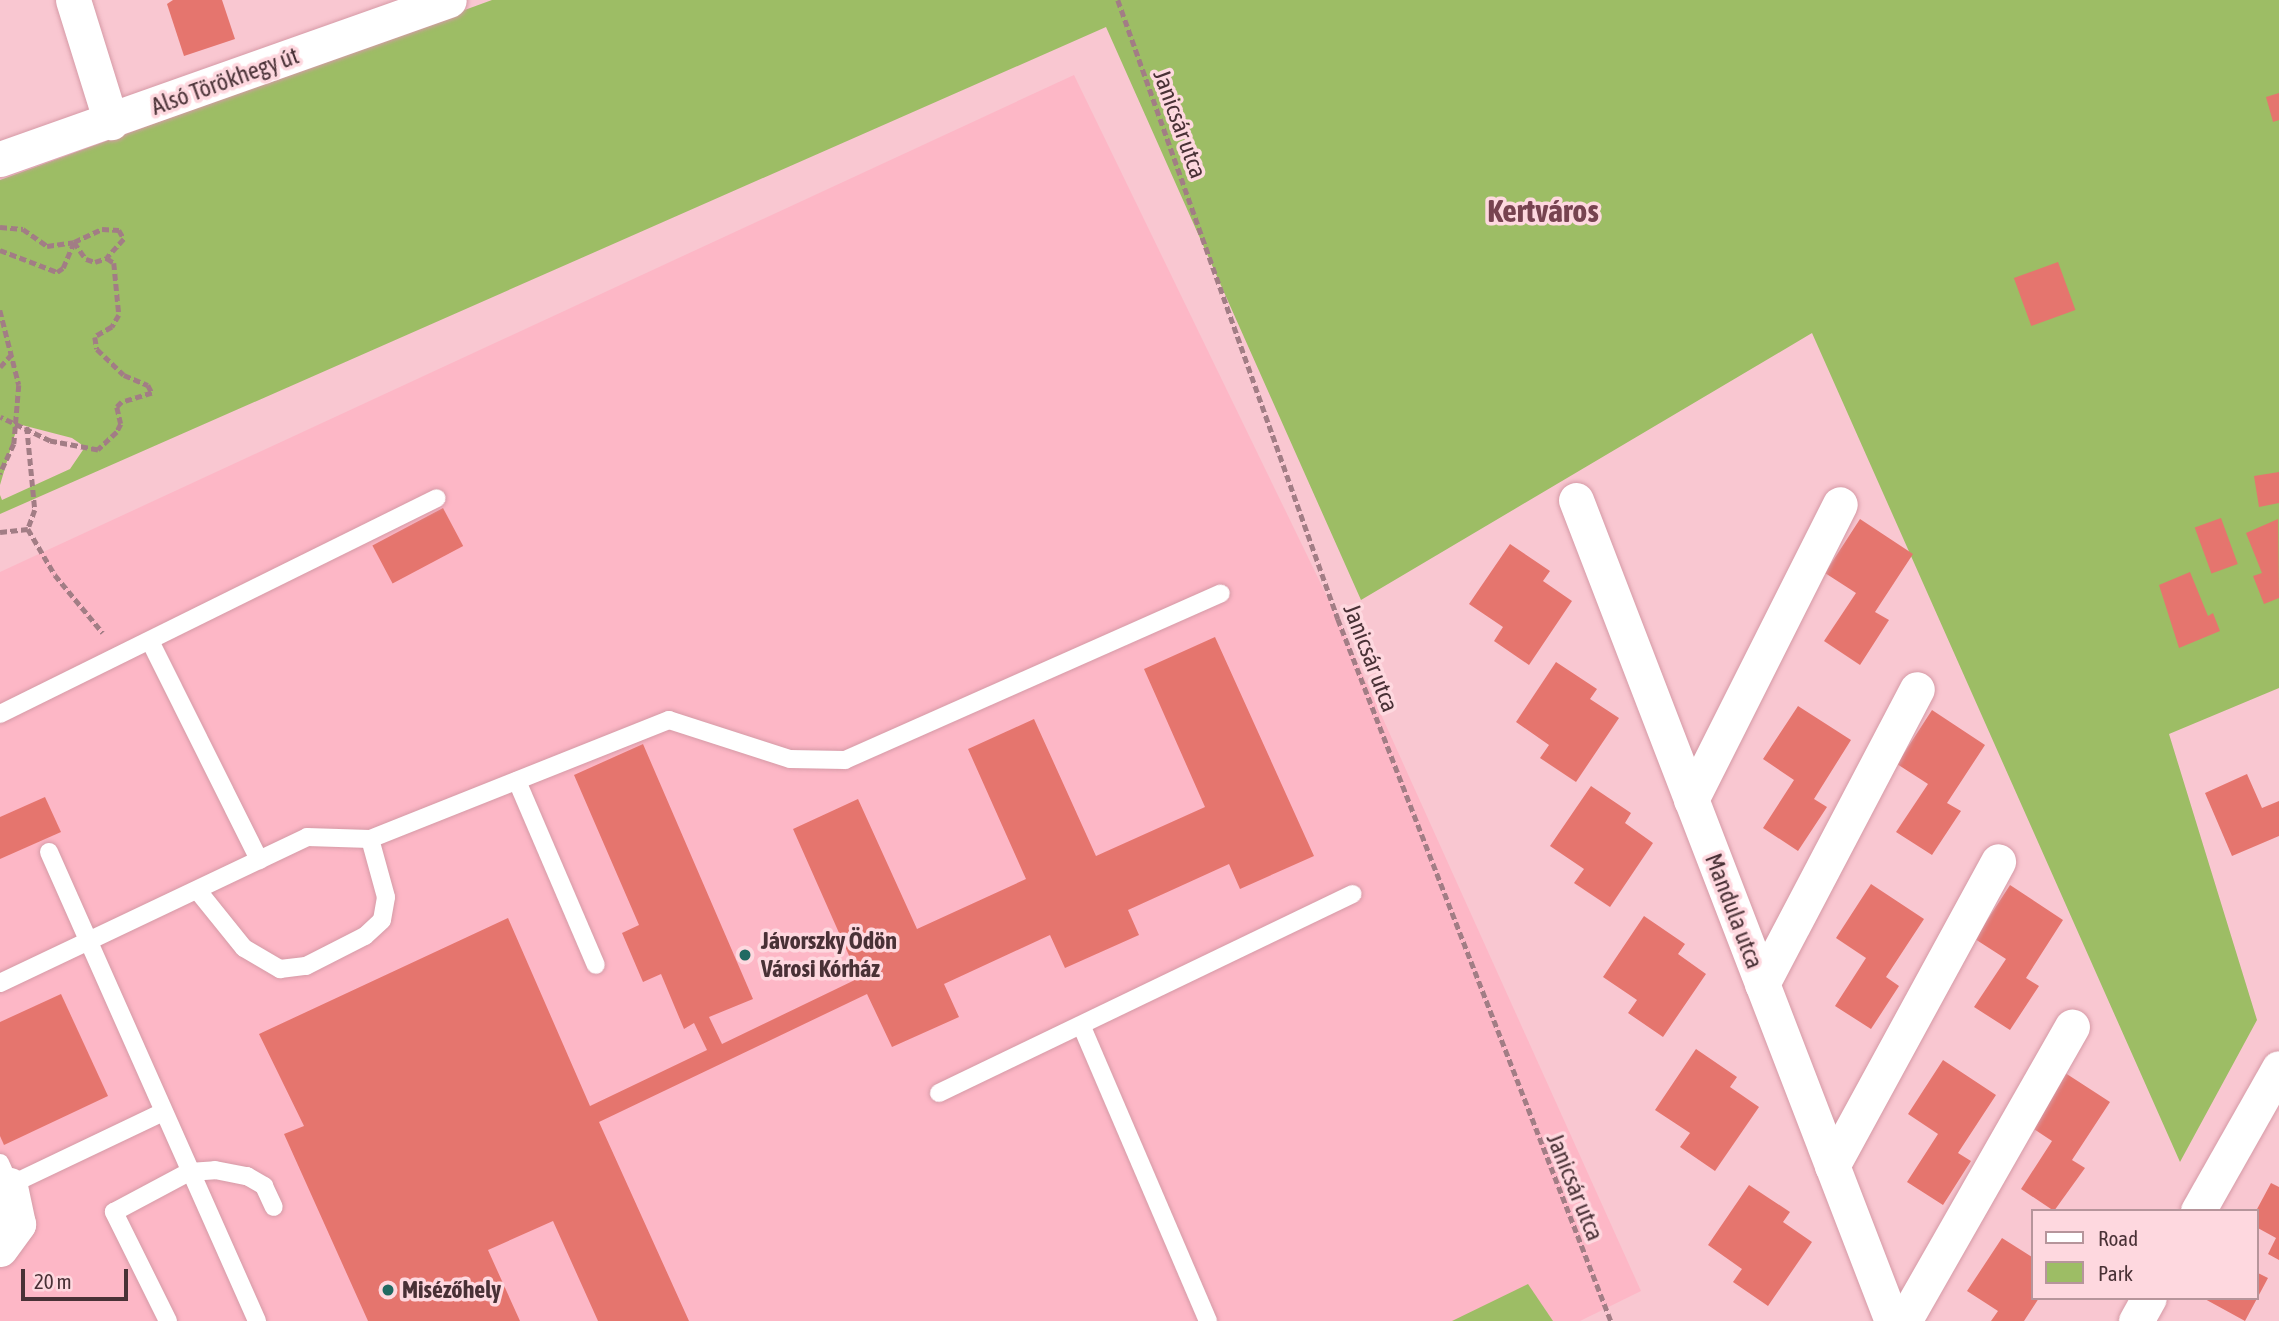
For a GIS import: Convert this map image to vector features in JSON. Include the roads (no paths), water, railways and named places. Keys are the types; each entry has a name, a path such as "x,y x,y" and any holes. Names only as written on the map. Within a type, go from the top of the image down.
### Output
{"street":[{"path":"73,0 111,122"},
{"name":"Alsó Törökhegy út","path":"0,159 111,122 449,0"},
{"name":"Mandula utca","path":"1576,500 1892,1321"},
{"path":"1691,800 1840,504"},
{"path":"1762,984 1917,689"},
{"path":"1832,1166 1998,861"},
{"path":"1904,1321 2072,1027"},
{"path":"2199,1209 2279,1068"},
{"path":"0,1249 18,1223 5,1174"},
{"path":"2136,1321 2148,1300"}],"lane":[{"path":"0,714 437,498"},
{"path":"0,983 307,837 370,839 669,720 790,759 845,760 1221,593"},
{"path":"150,641 258,860"},
{"path":"517,781 596,965"},
{"path":"198,891 244,948 281,969 306,966 365,936 382,920 386,897 370,839"},
{"path":"49,852 85,941 257,1321"},
{"path":"939,1093 1082,1027 1353,894"},
{"path":"1082,1027 1208,1321"},
{"path":"5,1174 163,1112"},
{"path":"167,1321 114,1212 189,1172 215,1170 247,1176 264,1185 274,1207"}],"place":[{"name":"Jávorszky Ödön Városi Kórház","path":"745,955"},
{"name":"Misézőhely","path":"388,1290"}],"district":[{"name":"Kertváros","path":"1543,211"}]}
